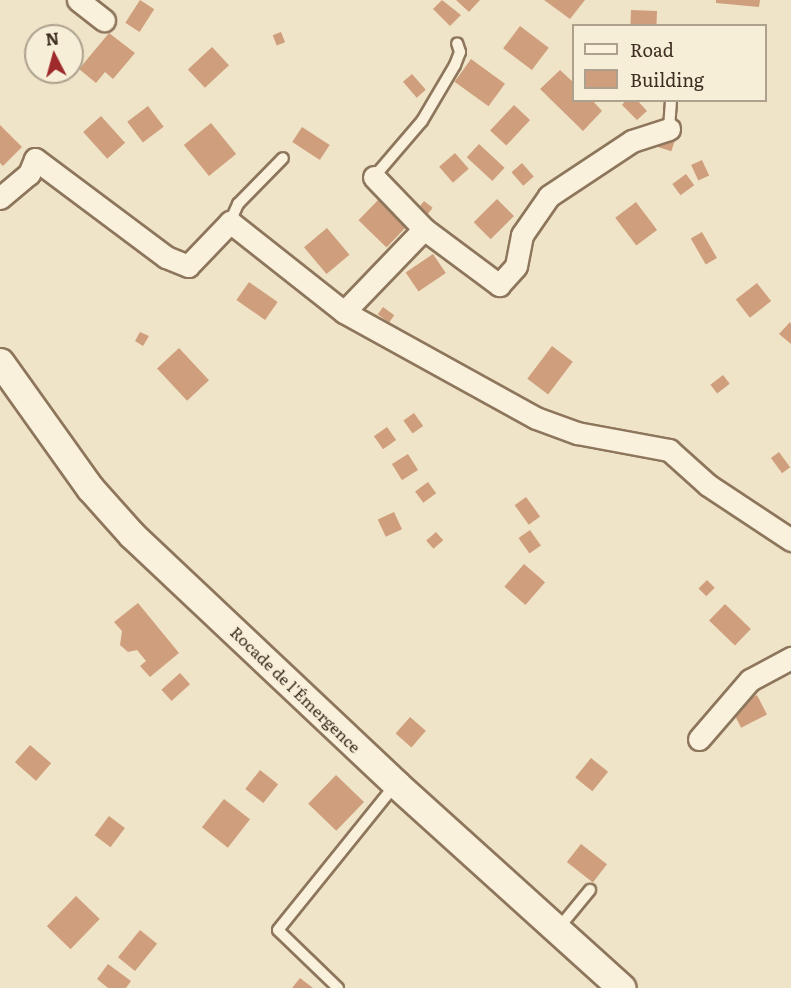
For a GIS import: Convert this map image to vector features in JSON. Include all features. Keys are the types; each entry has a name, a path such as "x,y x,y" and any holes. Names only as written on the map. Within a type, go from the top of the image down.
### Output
{"street":[{"path":"78,0 104,20"},
{"path":"374,177 424,229 499,285 516,266 522,235 549,196 632,141 669,129"},
{"path":"0,198 29,174 35,159 166,257 188,266 230,222 344,312 536,418 577,433 669,450 708,485 791,540"},
{"path":"344,312 424,229"},
{"name":"Rocade de l'Émergence","path":"0,362 84,479 132,535 396,784 622,988"},
{"path":"699,739 750,680 791,658"}],"lane":[{"path":"374,177 422,121 455,65 460,52 457,43"},
{"path":"669,129 671,102"},
{"path":"230,222 238,204 283,158"},
{"path":"338,988 278,930 396,784"},
{"path":"557,930 590,890"}],"building":[{"path":"140,0 154,9 140,32 125,23"},
{"path":"442,0 461,15 450,26 433,9"},
{"path":"456,0 480,0 469,12"},
{"path":"544,0 585,0 570,19"},
{"path":"716,0 760,0 759,7 716,3"},
{"path":"631,10 657,11 657,24 631,24"},
{"path":"520,26 549,48 532,70 503,48"},
{"path":"281,32 285,42 277,46 273,35"},
{"path":"109,33 135,53 113,79 105,72 96,83 84,73 84,63"},
{"path":"212,47 229,65 205,88 188,70"},
{"path":"471,59 505,84 489,106 455,82"},
{"path":"560,70 572,81 572,102 594,102 602,111 583,131 540,89"},
{"path":"412,74 426,90 417,98 403,82"},
{"path":"624,102 639,102 647,111 637,120 622,105"},
{"path":"514,105 530,120 506,146 490,131"},
{"path":"148,106 164,127 143,142 127,122"},
{"path":"101,116 125,143 107,159 83,132"},
{"path":"211,123 236,154 209,176 184,145"},
{"path":"0,125 22,147 3,166 0,163"},
{"path":"302,127 330,145 320,160 292,142"},
{"path":"657,134 675,140 671,151 653,145"},
{"path":"479,144 505,168 492,181 467,157"},
{"path":"455,153 469,169 453,183 439,167"},
{"path":"702,160 709,175 698,180 691,165"},
{"path":"522,163 534,177 523,186 511,172"},
{"path":"686,174 694,185 680,195 672,184"},
{"path":"380,198 408,225 387,247 358,220"},
{"path":"497,199 514,216 491,239 474,222"},
{"path":"424,201 433,208 426,216 417,210"},
{"path":"636,202 657,230 636,246 615,218"},
{"path":"327,228 349,255 327,274 304,247"},
{"path":"702,232 717,258 706,264 691,238"},
{"path":"433,254 446,273 419,292 406,272"},
{"path":"249,282 278,302 265,320 236,300"},
{"path":"757,283 771,301 750,318 736,300"},
{"path":"383,307 394,315 389,323 378,314"},
{"path":"790,322 791,324 791,344 779,334"},
{"path":"140,332 149,336 143,346 135,341"},
{"path":"552,346 573,362 548,394 527,379"},
{"path":"179,348 209,380 187,401 157,368"},
{"path":"723,375 730,384 717,394 710,385"},
{"path":"414,413 423,426 413,434 403,420"},
{"path":"387,427 396,440 383,449 374,436"},
{"path":"779,452 790,467 782,473 771,458"},
{"path":"408,454 418,470 402,480 392,464"},
{"path":"428,482 436,493 423,503 415,491"},
{"path":"526,497 540,516 529,525 515,505"},
{"path":"394,512 402,529 386,537 378,520"},
{"path":"530,530 541,546 529,554 519,538"},
{"path":"436,532 443,540 433,549 426,541"},
{"path":"524,564 545,582 525,605 504,587"},
{"path":"707,580 715,588 706,596 699,588"},
{"path":"138,603 179,653 150,677 140,666 146,661 137,650 128,652 120,645 122,631 114,622"},
{"path":"725,604 751,629 735,646 709,621"},
{"path":"180,673 190,684 171,701 161,690"},
{"path":"757,695 767,715 741,728 731,708"},
{"path":"410,717 426,731 411,747 396,734"},
{"path":"30,745 51,763 36,781 15,762"},
{"path":"591,758 608,772 592,791 575,777"},
{"path":"260,770 278,784 263,803 245,789"},
{"path":"336,775 364,802 336,831 308,804"},
{"path":"224,799 250,819 228,848 202,827"},
{"path":"109,816 125,828 111,847 95,835"},
{"path":"581,844 607,864 593,882 567,862"},
{"path":"76,896 100,919 71,949 47,926"},
{"path":"140,930 157,944 135,971 118,957"},
{"path":"108,964 131,981 126,988 108,988 97,979"},
{"path":"300,978 313,988 292,988"}]}
